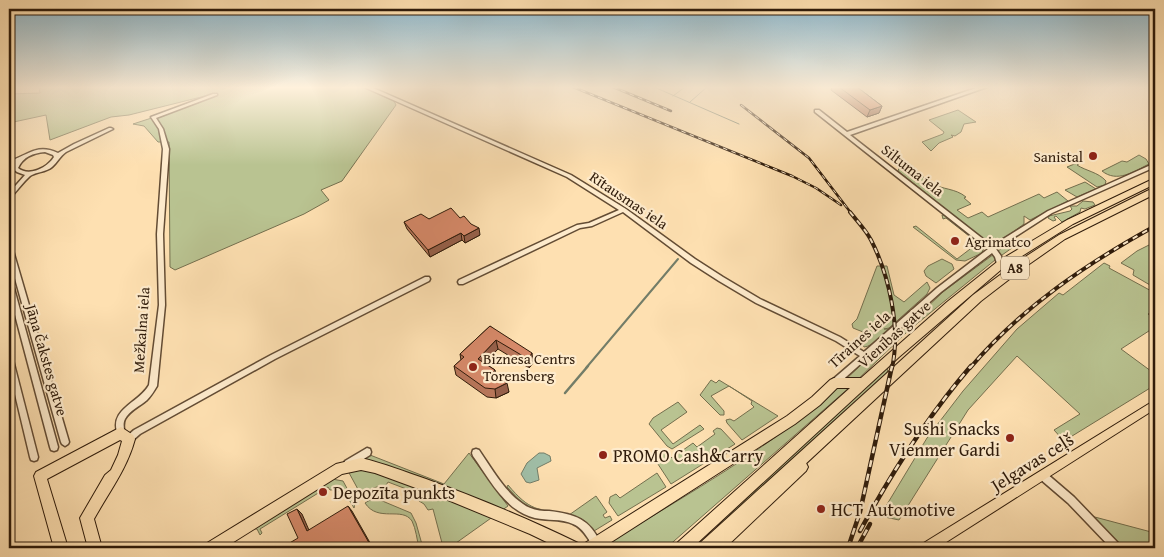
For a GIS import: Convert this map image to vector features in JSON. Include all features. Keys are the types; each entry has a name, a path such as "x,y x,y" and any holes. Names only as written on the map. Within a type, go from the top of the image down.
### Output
{"highway":[{"name":"Vienības gatve","path":"682,548 951,305 1000,265 1070,222 1155,181"},
{"name":"Vienības gatve","path":"705,548 977,298 1062,237 1155,190"},
{"path":"834,382 859,387"},
{"name":"Tīraines iela","path":"593,546 791,420 816,401 834,382"},
{"name":"Mežkalna iela","path":"96,548 87,518 124,456 125,436"},
{"path":"61,548 40,476 125,436"},
{"path":"212,548 340,468 361,464 375,467 508,518 573,548"}],"main road":[{"name":"Jelgavas ceļš","path":"926,548 1155,404"},
{"name":"Vienības gatve","path":"718,548 837,432 841,421"}],"street":[{"name":"Mežkalna iela","path":"125,436 118,428 119,421 123,414 147,397 153,386 162,305 160,239 166,149 161,130 153,117 164,113"},
{"name":"Rītausmas iela","path":"426,113 563,173 624,210 693,261 721,279 774,308 838,339 865,356"},
{"name":"Siltuma iela","path":"820,113 992,249"},
{"path":"847,134 910,113"},
{"path":"9,162 19,160 39,151 55,154 111,129 55,154"},
{"path":"19,160 15,166 16,170 21,173 30,173 46,168 54,162 55,154"},
{"name":"Tīraines iela","path":"834,382 939,290 992,249 1050,212 1155,165"},
{"path":"9,196 30,173"},
{"path":"461,282 579,226 590,225 624,210"},
{"name":"Jāņa Čakstes gatve","path":"9,247 65,442"},
{"path":"992,249 998,256 1000,265"},
{"path":"125,436 137,432 265,361 426,279"},
{"name":"Jāņa Čakstes gatve","path":"9,281 54,447"},
{"path":"9,356 34,457"},
{"path":"46,412 58,419"},
{"path":"340,468 367,452"},
{"path":"476,452 518,506 526,511 571,519 583,524 593,546"},
{"path":"1043,476 1071,500 1117,548"}],"shaded area":[{"path":"9,113 137,113 111,117 50,140 46,115 9,123"},
{"path":"167,113 390,113 342,181 321,190 329,200 304,214 175,270 170,267 169,142 158,142 144,126 133,124"},
{"path":"949,113 962,113 976,122 964,124 961,132 955,136 951,135 953,137 939,143 931,151 922,142 944,132 929,120"},
{"path":"1139,155 1146,159 1149,164 1131,173 1119,176 1113,176 1102,171 1122,161 1127,162"},
{"path":"1070,158 1080,163 1077,165 1103,178 1106,181 1105,185 1097,187 1067,167 1077,163"},
{"path":"910,164 931,183 958,192 966,197 964,198 971,204 957,210 968,218 982,212 988,217 1039,194 1044,198 1057,192 1068,201 1030,220 1024,216 1024,224 1009,235 998,240 988,240 982,238 898,171 899,168"},
{"path":"1085,182 1096,189 1077,197 1065,190"},
{"path":"1083,201 1093,202 1095,205 1085,209 1081,208 1080,212 1062,222 1056,216 1054,217 1056,220 1053,221 1048,218 1049,216 1070,211 1072,209 1070,206 1077,206"},
{"path":"942,215 946,215 981,243 984,247 982,253 965,261 956,260 913,227 916,226 957,259 978,243 946,218 943,219"},
{"path":"1013,240 1019,243 995,260 908,331 851,386 666,548 600,548 725,471 797,421 835,390 893,334 901,332 944,291"},
{"path":"1155,242 1155,288 1133,275 1134,270 1121,263 1137,251"},
{"path":"942,259 952,264 954,269 936,283 926,276 924,271 928,266"},
{"path":"1104,263 1110,266 1109,268 1155,293 1155,309 1148,314 1155,321 1155,327 1121,349 1155,374 1155,385 1064,441 1054,430 1080,414 1017,356 968,410 899,520 880,516 927,438 963,391 1017,329 1059,293 1063,295"},
{"path":"877,266 887,266 894,295 904,302 927,282 930,288 927,294 889,328 884,329 889,329 878,340 864,347 859,337 863,332 853,328 852,324 857,319"},
{"path":"888,366 887,374 716,531 719,522"},
{"path":"711,380 716,383 719,380 729,386 711,396 724,411 724,415 720,415 700,395"},
{"path":"731,388 778,416 742,440 726,420 734,421 754,407 751,404 752,401"},
{"path":"678,402 687,412 661,430 673,444 700,425 704,429 672,449 667,446 649,424 653,418"},
{"path":"717,428 721,429 735,444 671,484 654,458 665,451 672,458 693,443 697,447 715,434 713,431"},
{"path":"469,453 508,506 449,548 437,548 436,545 442,543 433,509 428,510 419,501 422,495 388,482 385,487 381,486 360,493 348,471 348,469 370,455 444,484"},
{"path":"539,453 550,456 551,461 537,468 539,480 530,483 526,482 521,474 527,463"},
{"path":"657,473 666,487 618,516 609,503 610,497 616,494 620,498"},
{"path":"332,479 343,481 355,503 354,508 342,492 330,490 328,487 260,529 262,533 260,535 257,529 255,529 256,526"},
{"path":"508,485 522,500 534,508 569,515 596,496 607,512 603,515 605,518 610,516 612,520 594,531 585,521 579,518 530,508 524,505 507,487"},
{"path":"370,500 380,500 411,513 423,548 419,548 412,521 408,517 376,512 365,503"},
{"path":"1091,516 1155,533 1155,548 1123,548"}],"building":[{"path":"451,208 460,218 464,216 471,224 479,228 464,236 461,233 428,250 404,222 421,214 429,219"},
{"path":"490,326 532,353 528,359 496,340 478,359 495,370 493,373 507,383 495,389 485,388 454,366 464,357 460,354"},
{"path":"348,506 372,548 281,548 298,538 287,514 297,509 307,531"}],"waterway":[{"path":"714,113 739,124"},
{"path":"586,368 678,259"},
{"path":"565,393 588,366"}],"railway":[{"path":"637,113 792,176 816,188 841,205"},
{"path":"751,113 809,158 851,213"},
{"path":"850,212 871,240 888,285 892,302 895,336 892,368"},
{"path":"970,368 1011,325 1056,288 1104,256 1155,226"},
{"path":"848,548 860,512 892,366"},
{"path":"860,531 911,446 971,366"},
{"path":"857,548 870,524"}],"place":[{"name":"Sanistal","path":"1093,156"},
{"name":"Agrimatco","path":"955,241"},
{"name":"Biznesa Centrs Torensberg","path":"473,367"},
{"name":"Sushi Snacks Vienmer Gardi","path":"1010,438"},
{"name":"PROMO Cash&Carry","path":"603,455"},
{"name":"Depozīta punkts","path":"323,492"},
{"name":"HCT Automotive","path":"821,509"}]}
